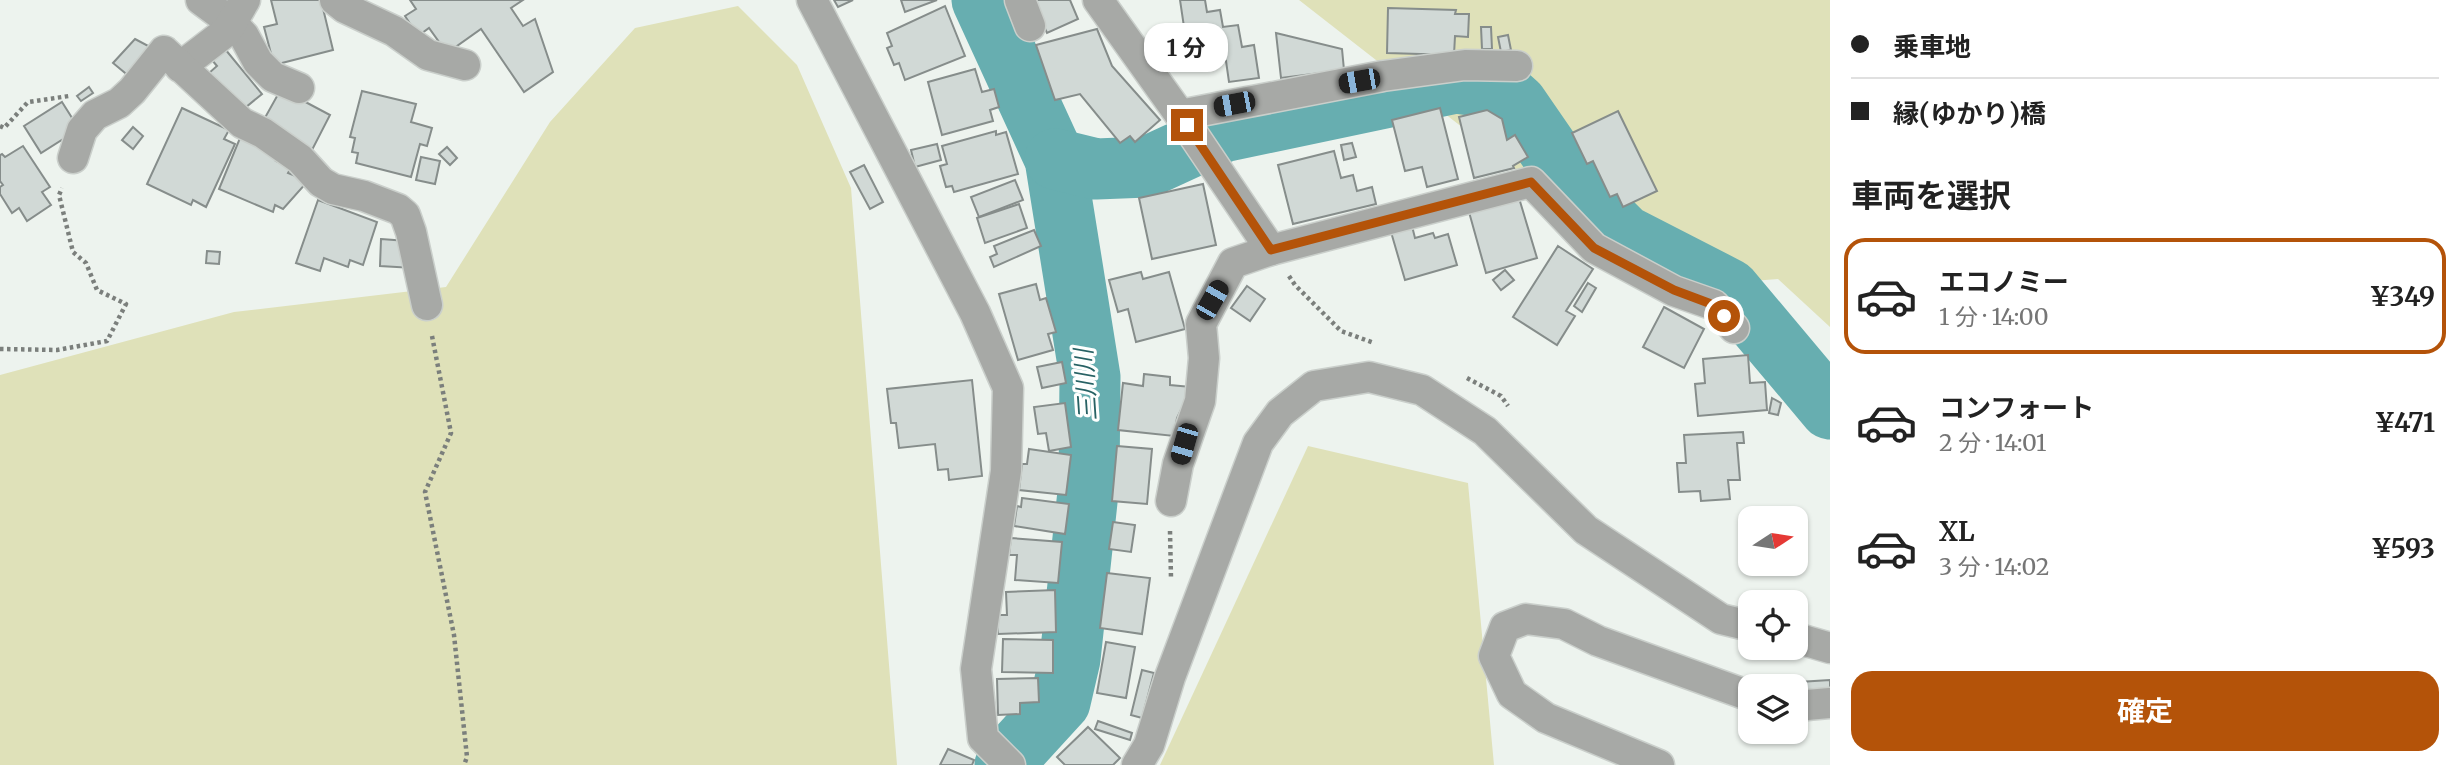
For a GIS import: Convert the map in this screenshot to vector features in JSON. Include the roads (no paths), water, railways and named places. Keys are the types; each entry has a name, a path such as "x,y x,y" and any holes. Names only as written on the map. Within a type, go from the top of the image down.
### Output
{"street":[{"path":"201,0 238,11"},
{"path":"335,0 345,8 394,31 428,55 465,65"},
{"path":"812,0 975,313 1008,388 1006,471 976,669 983,738 1010,765"},
{"path":"1098,0 1184,120 1271,250"},
{"path":"180,67 227,31 238,11"},
{"path":"238,11 244,36 258,62 273,77 299,88"},
{"path":"74,158 82,130 95,115 119,103 132,91 164,51 242,122 300,159 321,182 333,189 364,196 398,209 405,215 427,305"},
{"path":"1184,120 1382,76 1465,65 1517,66"},
{"path":"1171,501 1178,464 1200,401 1204,358 1201,324 1233,263 1271,250 1531,182 1594,248 1674,290 1714,305 1734,328"},
{"path":"1137,765 1149,745 1175,665 1258,443 1280,413 1314,386 1369,377 1422,390 1485,431 1586,530 1721,619 1738,623"},
{"path":"1659,765 1546,718 1512,694 1494,656 1505,627 1526,619 1564,624 1598,641 1738,692"},
{"path":"1808,642 1830,648"},
{"path":"1808,705 1830,703"}],"waterway":[{"name":"三川川","path":"982,0 1055,159 1090,377 1089,483 1070,659 1060,702 1005,765"},
{"path":"1055,159 1096,169 1147,167 1223,132 1456,83 1500,89 1517,104 1570,181 1624,235 1729,289 1830,409"}]}
